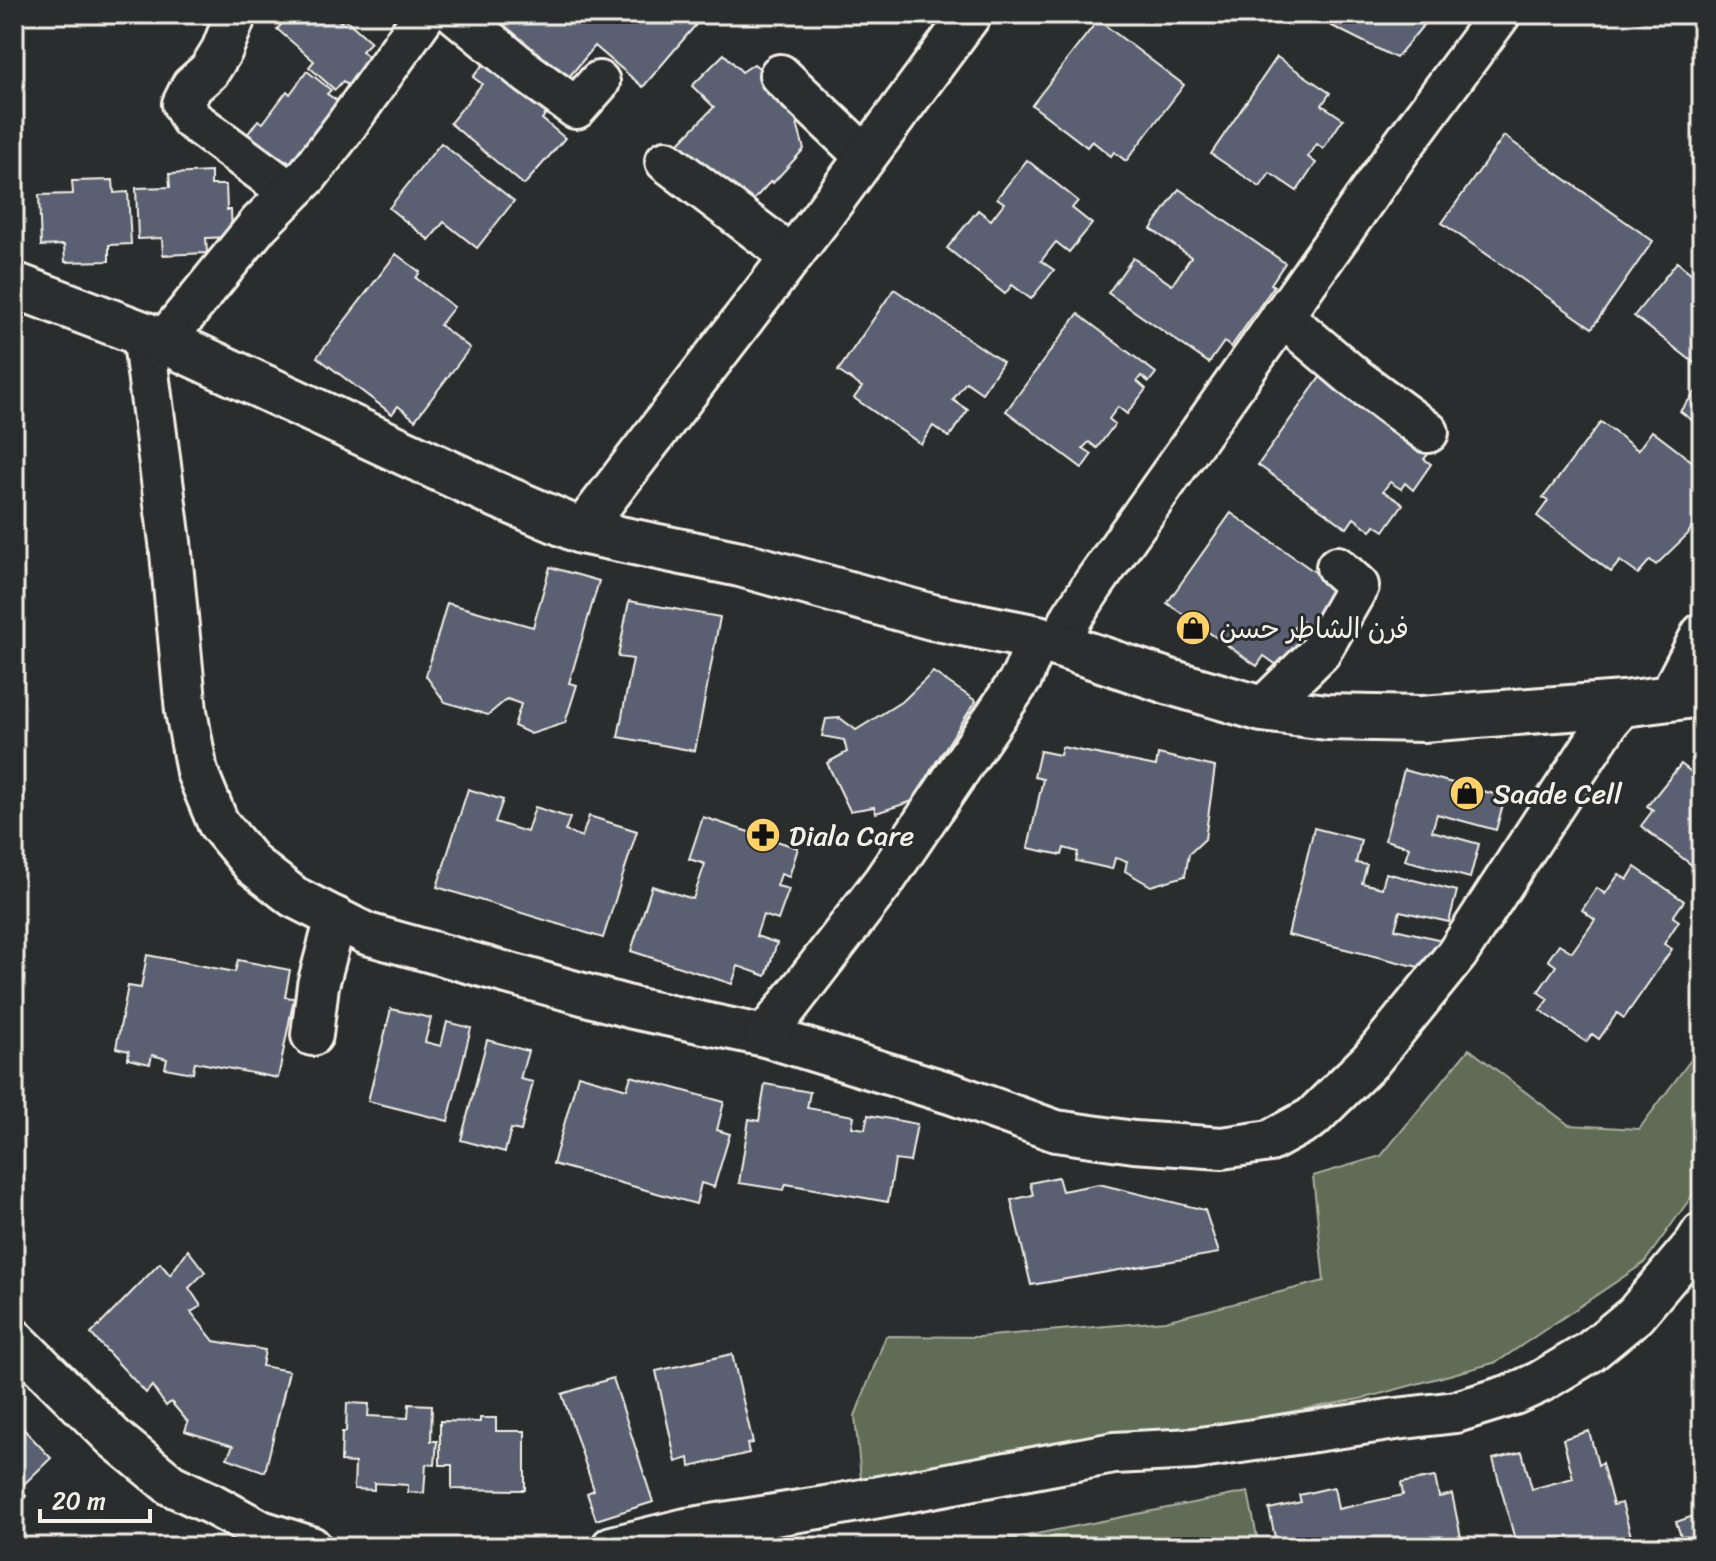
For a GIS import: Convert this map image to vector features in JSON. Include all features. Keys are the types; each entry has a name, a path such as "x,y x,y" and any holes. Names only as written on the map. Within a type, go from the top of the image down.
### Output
{"street":[{"path":"236,14 222,50 209,71 192,86 183,104 191,119 290,192"},
{"path":"425,14 308,175 154,338 186,711 197,772 218,823 253,865 294,897 367,934 633,1008 765,1036 953,1094 1056,1131 1134,1142 1222,1148 1270,1141 1312,1118 1371,1060 1457,954 1608,722 1623,704"},
{"path":"456,14 576,108 599,82"},
{"path":"581,531 971,14"},
{"path":"765,1036 884,881 1022,677 1048,642 1072,617 1401,148 1500,14"},
{"path":"780,75 865,156"},
{"path":"666,161 791,256"},
{"path":"14,285 154,338 581,531 740,564 932,617 1048,642 1262,709 1327,717 1422,719 1623,704 1685,696 1702,634"},
{"path":"1282,316 1355,378 1428,432"},
{"path":"1262,709 1320,652 1358,586 1337,567"},
{"path":"312,1035 318,985 336,918"},
{"path":"612,1547 686,1529 825,1507 1114,1453 1194,1449 1456,1412 1514,1394 1590,1352 1635,1315 1702,1233"},
{"path":"14,1339 114,1438 171,1485 261,1531 311,1547"}],"green space":[{"path":"1702,1045 1702,1182 1644,1263 1497,1362 1365,1398 862,1490 855,1416 886,1336 979,1337 1165,1321 1324,1281 1313,1176 1381,1156 1469,1049 1569,1125 1639,1129"},
{"path":"1248,1492 1259,1547 971,1547"}],"building":[{"path":"291,14 331,14 341,22 344,18 371,42 362,51 371,59 355,92 343,81 335,90 309,67 314,61 277,29"},
{"path":"510,14 691,14 699,21 643,87 595,46 563,84 497,28"},
{"path":"1308,14 1428,14 1426,22 1396,58"},
{"path":"1098,20 1184,85 1126,161 1114,152 1111,156 1092,141 1087,147 1032,105"},
{"path":"724,54 742,72 754,64 788,91 804,149 746,208 679,143 714,107 692,86"},
{"path":"490,56 551,107 542,119 565,138 524,185 450,123 482,84 473,77"},
{"path":"1277,57 1330,93 1322,105 1343,119 1323,149 1317,144 1308,157 1316,163 1297,191 1270,173 1260,187 1211,154"},
{"path":"307,71 331,90 327,94 338,101 331,110 338,115 291,164 287,160 278,171 241,143 258,120 263,123 287,91 290,94"},
{"path":"1504,136 1653,241 1592,328 1442,223"},
{"path":"441,143 514,201 477,248 444,222 429,240 389,208"},
{"path":"1027,160 1078,201 1072,208 1092,224 1069,252 1056,242 1041,261 1054,270 1031,299 1012,285 1005,294 947,248 978,210 991,220 1004,203 997,198"},
{"path":"211,172 211,185 226,185 232,237 206,238 207,253 163,255 162,238 138,239 136,188 170,187 169,174"},
{"path":"113,180 114,193 128,192 131,244 109,245 109,261 65,262 64,245 41,246 39,195 73,194 72,181"},
{"path":"1179,189 1285,263 1271,284 1274,286 1231,347 1224,342 1209,363 1108,293 1133,258 1172,285 1191,257 1151,229"},
{"path":"396,254 420,272 416,278 454,307 440,325 470,348 415,420 398,406 392,414 317,357"},
{"path":"1677,262 1702,282 1702,369 1634,316"},
{"path":"894,289 1003,362 982,393 966,382 953,400 968,410 949,437 933,426 921,444 854,398 862,387 838,371"},
{"path":"1078,314 1156,373 1149,382 1141,376 1137,381 1146,389 1127,414 1118,407 1109,419 1115,424 1097,448 1089,442 1083,448 1092,454 1082,468 1006,411"},
{"path":"1321,376 1430,452 1424,459 1431,464 1413,490 1405,483 1401,489 1390,482 1383,491 1403,504 1384,531 1375,525 1371,531 1354,518 1347,528 1258,465"},
{"path":"1702,384 1702,428 1680,411"},
{"path":"1601,422 1638,450 1652,431 1702,469 1702,508 1688,534 1656,565 1650,560 1638,574 1620,561 1611,572 1537,516 1548,501 1543,498"},
{"path":"1231,513 1339,589 1323,627 1314,621 1310,627 1300,619 1293,629 1312,642 1281,668 1264,656 1257,666 1167,603"},
{"path":"550,567 599,581 569,683 577,685 565,723 531,734 514,726 521,704 507,699 488,715 445,702 426,676 447,603 533,627"},
{"path":"629,601 720,617 695,751 618,737 633,659 618,657"},
{"path":"933,672 976,701 931,770 916,800 876,813 874,807 850,811 827,763 847,752 844,740 822,736 826,719 840,718 856,730 904,700"},
{"path":"1062,747 1156,766 1158,754 1215,767 1205,839 1189,854 1185,876 1151,886 1125,871 1127,861 1115,858 1112,869 1076,861 1078,852 1064,848 1062,855 1028,848 1043,779 1034,777 1040,751 1060,755"},
{"path":"1681,764 1694,774 1702,764 1702,873 1641,826 1653,810 1647,806"},
{"path":"1404,770 1505,797 1496,830 1437,814 1432,831 1479,844 1470,878 1405,860 1409,847 1385,840"},
{"path":"468,789 503,800 495,822 527,832 535,807 570,818 565,831 582,837 589,816 637,831 603,938 437,887"},
{"path":"703,817 798,848 789,877 781,874 777,886 789,889 778,920 763,915 756,936 777,943 766,976 738,966 732,984 631,951 652,886 693,899 705,864 689,859"},
{"path":"1314,828 1361,840 1356,863 1367,865 1362,883 1382,888 1386,873 1457,891 1449,922 1400,911 1395,929 1442,940 1435,971 1288,935"},
{"path":"1635,867 1684,901 1673,917 1679,921 1664,944 1672,949 1624,1018 1617,1013 1599,1039 1592,1034 1586,1042 1540,1010 1548,999 1538,992 1556,966 1548,960 1559,944 1572,952 1595,920 1582,910 1597,888 1605,894 1619,874 1627,880"},
{"path":"147,955 235,972 238,960 290,970 285,997 294,998 278,1078 195,1062 193,1073 165,1068 167,1059 152,1055 150,1064 128,1059 129,1051 116,1048 128,986 141,988"},
{"path":"391,1009 431,1018 425,1042 441,1046 447,1022 471,1028 448,1121 368,1101"},
{"path":"487,1040 528,1051 520,1079 533,1082 521,1131 511,1129 505,1152 461,1140"},
{"path":"578,1075 627,1089 631,1076 724,1102 717,1130 730,1134 714,1187 701,1183 696,1204 553,1164"},
{"path":"765,1084 810,1092 807,1108 854,1116 852,1127 865,1129 868,1115 917,1124 910,1162 895,1160 888,1202 786,1184 784,1190 739,1183 749,1119 759,1121"},
{"path":"1058,1177 1062,1191 1099,1184 1205,1210 1219,1253 1031,1285 1011,1200 1033,1195 1030,1183"},
{"path":"188,1250 205,1272 189,1288 201,1306 191,1312 214,1341 265,1350 262,1366 289,1371 265,1472 227,1458 233,1446 185,1431 188,1422 171,1402 166,1406 152,1386 146,1393 91,1334 160,1263 170,1275"},
{"path":"732,1354 753,1443 747,1444 749,1453 690,1467 689,1458 676,1462 656,1371"},
{"path":"613,1378 653,1502 596,1520 587,1493 594,1490 562,1394"},
{"path":"347,1403 369,1404 368,1416 408,1418 409,1404 432,1405 431,1441 437,1441 435,1465 426,1464 424,1493 408,1492 408,1485 374,1483 374,1490 354,1489 355,1463 341,1462"},
{"path":"480,1418 496,1418 496,1431 525,1431 525,1490 452,1489 452,1465 440,1465 440,1421 480,1422"},
{"path":"14,1419 51,1458 19,1489 26,1496 14,1508"},
{"path":"1589,1431 1598,1465 1602,1463 1613,1505 1622,1503 1634,1547 1517,1547 1493,1459 1522,1452 1532,1489 1573,1478 1563,1439"},
{"path":"1435,1477 1439,1497 1452,1494 1463,1547 1277,1547 1269,1509 1301,1502 1299,1495 1334,1487 1338,1509 1403,1495 1401,1483"},
{"path":"1702,1513 1702,1547 1685,1547 1676,1522"}],"place":[{"name":"فرن الشاطر حسن","path":"1193,628"},
{"name":"Saade Cell","path":"1467,793"},
{"name":"Diala Care","path":"763,835"}]}
